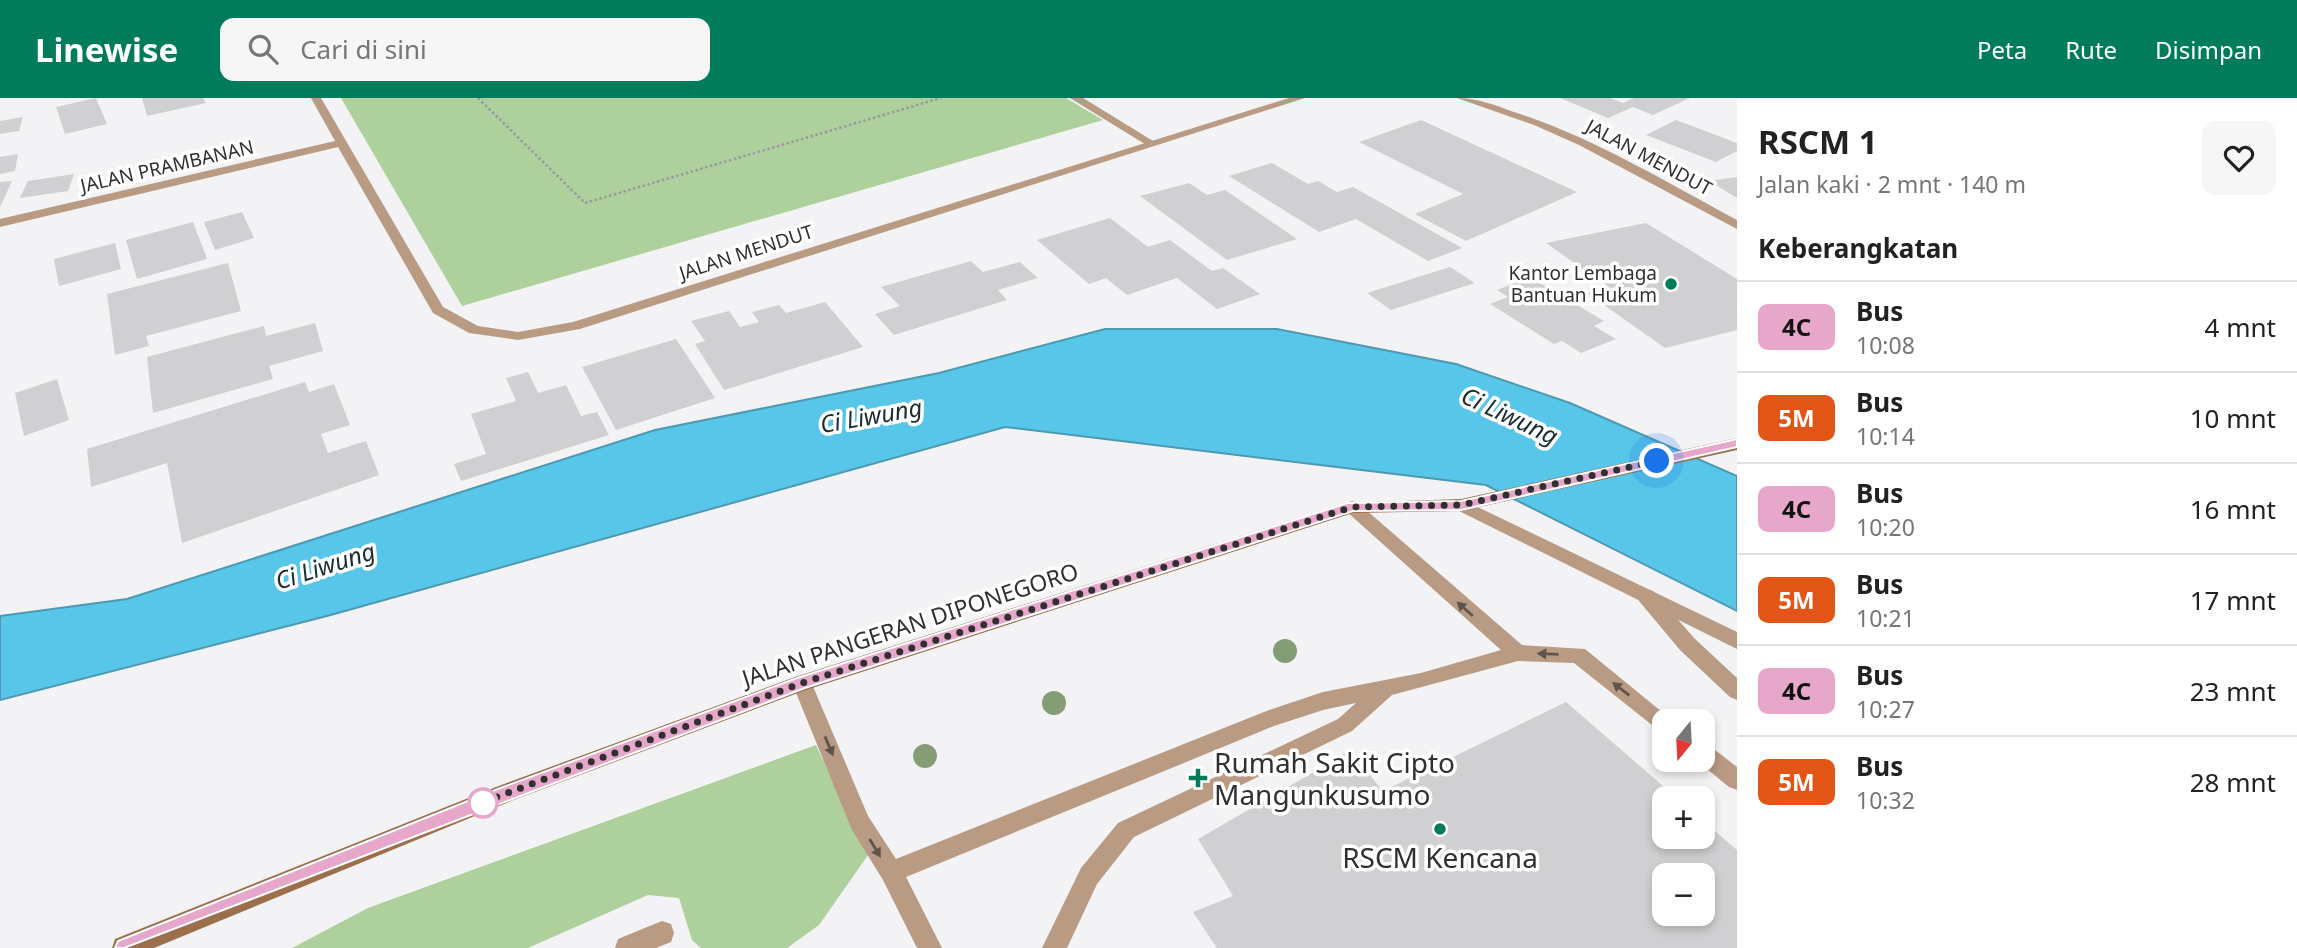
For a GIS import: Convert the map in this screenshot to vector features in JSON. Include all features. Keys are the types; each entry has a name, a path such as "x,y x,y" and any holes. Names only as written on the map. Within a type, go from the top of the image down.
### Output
{"main road":[{"name":"JALAN PANGERAN DIPONEGORO","path":"138,945 504,794 802,683 1352,507 1461,505 1737,444"}],"street":[{"name":"JALAN MENDUT","path":"316,98 438,310 474,330 518,335 575,326 1300,98"},
{"path":"1075,98 1152,144"},
{"name":"JALAN MENDUT","path":"1462,98 1538,123 1583,143 1737,225"},
{"name":"JALAN PRAMBANAN","path":"0,223 343,142"},
{"path":"1461,505 1737,641"},
{"path":"1352,507 1518,653"},
{"path":"1646,596 1686,644 1737,691"},
{"path":"891,872 1269,719 1323,701 1385,689 1518,653 1578,655 1652,714"},
{"path":"802,683 860,823 891,872 930,948"},
{"path":"1054,948 1088,876 1126,830 1345,725 1385,689"},
{"path":"1715,763 1737,780"},
{"path":"627,948 662,933"}],"path":[{"path":"478,98 585,203 942,98"}],"green space":[{"path":"341,98 1066,98 1103,120 462,306"},
{"path":"816,745 868,855 819,925 787,948 701,948 692,940 679,898 648,895 528,948 292,948 368,908"}],"water":[{"name":"Ci Liwung","path":"1105,329 1277,329 1456,364 1570,403 1737,476 1737,611 1486,485 1005,427 327,616 0,700 0,616 127,599 655,430 939,373"}],"building":[{"path":"96,98 107,124 65,134 56,107"},
{"path":"142,98 203,98 206,103 147,116"},
{"path":"1560,98 1610,98 1623,103 1634,98 1690,98 1653,115 1633,107 1608,118"},
{"path":"23,117 19,131 0,134 0,121"},
{"path":"1421,120 1577,192 1466,241 1415,214 1463,194 1359,142"},
{"path":"1676,120 1737,143 1737,151 1716,162 1646,135"},
{"path":"18,154 15,171 0,174 0,157"},
{"path":"1272,163 1308,184 1318,181 1337,192 1353,187 1462,248 1428,261 1356,219 1319,232 1229,176"},
{"path":"74,174 68,191 20,198 28,181"},
{"path":"1737,177 1737,198 1709,181"},
{"path":"12,181 0,207 0,182"},
{"path":"1189,183 1207,195 1225,190 1297,239 1227,260 1140,196"},
{"path":"242,212 254,238 215,250 204,222"},
{"path":"1110,218 1148,247 1170,240 1212,271 1223,268 1260,294 1217,309 1177,278 1127,295 1106,278 1089,284 1037,240"},
{"path":"193,222 207,259 137,279 126,240"},
{"name":"Kantor Lembaga Bantuan Hukum","path":"1646,223 1737,279 1737,330 1665,348 1587,293 1610,288 1546,243"},
{"path":"115,243 121,269 59,286 54,259"},
{"path":"971,261 983,272 1020,262 1038,278 998,290 1007,300 894,335 875,314 900,306 881,287"},
{"path":"228,263 241,311 146,336 149,346 115,355 107,294"},
{"path":"1450,267 1475,283 1391,310 1367,293"},
{"path":"1530,277 1604,321 1594,326 1616,339 1581,353 1562,341 1554,344 1490,304 1508,297 1497,290"},
{"path":"825,302 863,347 724,390 695,344 705,341 691,321 729,311 740,327 759,322 752,312 779,305 786,313"},
{"path":"315,323 323,351 269,366 273,379 153,413 147,357 264,326 266,336"},
{"path":"676,339 715,398 616,430 582,367"},
{"path":"528,372 538,393 566,385 581,416 597,412 609,435 461,481 454,464 486,454 471,414 516,401 506,378"},
{"path":"57,379 69,420 24,436 15,393"},
{"path":"305,382 309,392 334,384 350,425 321,434 328,453 366,441 379,475 182,543 167,463 91,487 87,449"},
{"name":"RSCM Kencana","path":"1566,702 1663,786 1652,786 1652,849 1715,849 1715,831 1737,850 1737,948 1217,948 1193,912 1233,896 1198,839 1350,751 1383,791"}],"bus line":[{"name":"4C","path":"124,948 504,794 802,683 1352,507 1461,505 1737,444"}],"place":[{"name":"Kantor Lembaga Bantuan Hukum","path":"1671,284"},
{"name":"Rumah Sakit Cipto Mangunkusumo","path":"1198,778"},
{"name":"RSCM Kencana","path":"1440,829"}],"route":[{"path":"483,803 478,804 802,683 1352,507 1461,505 1657,461"}]}
